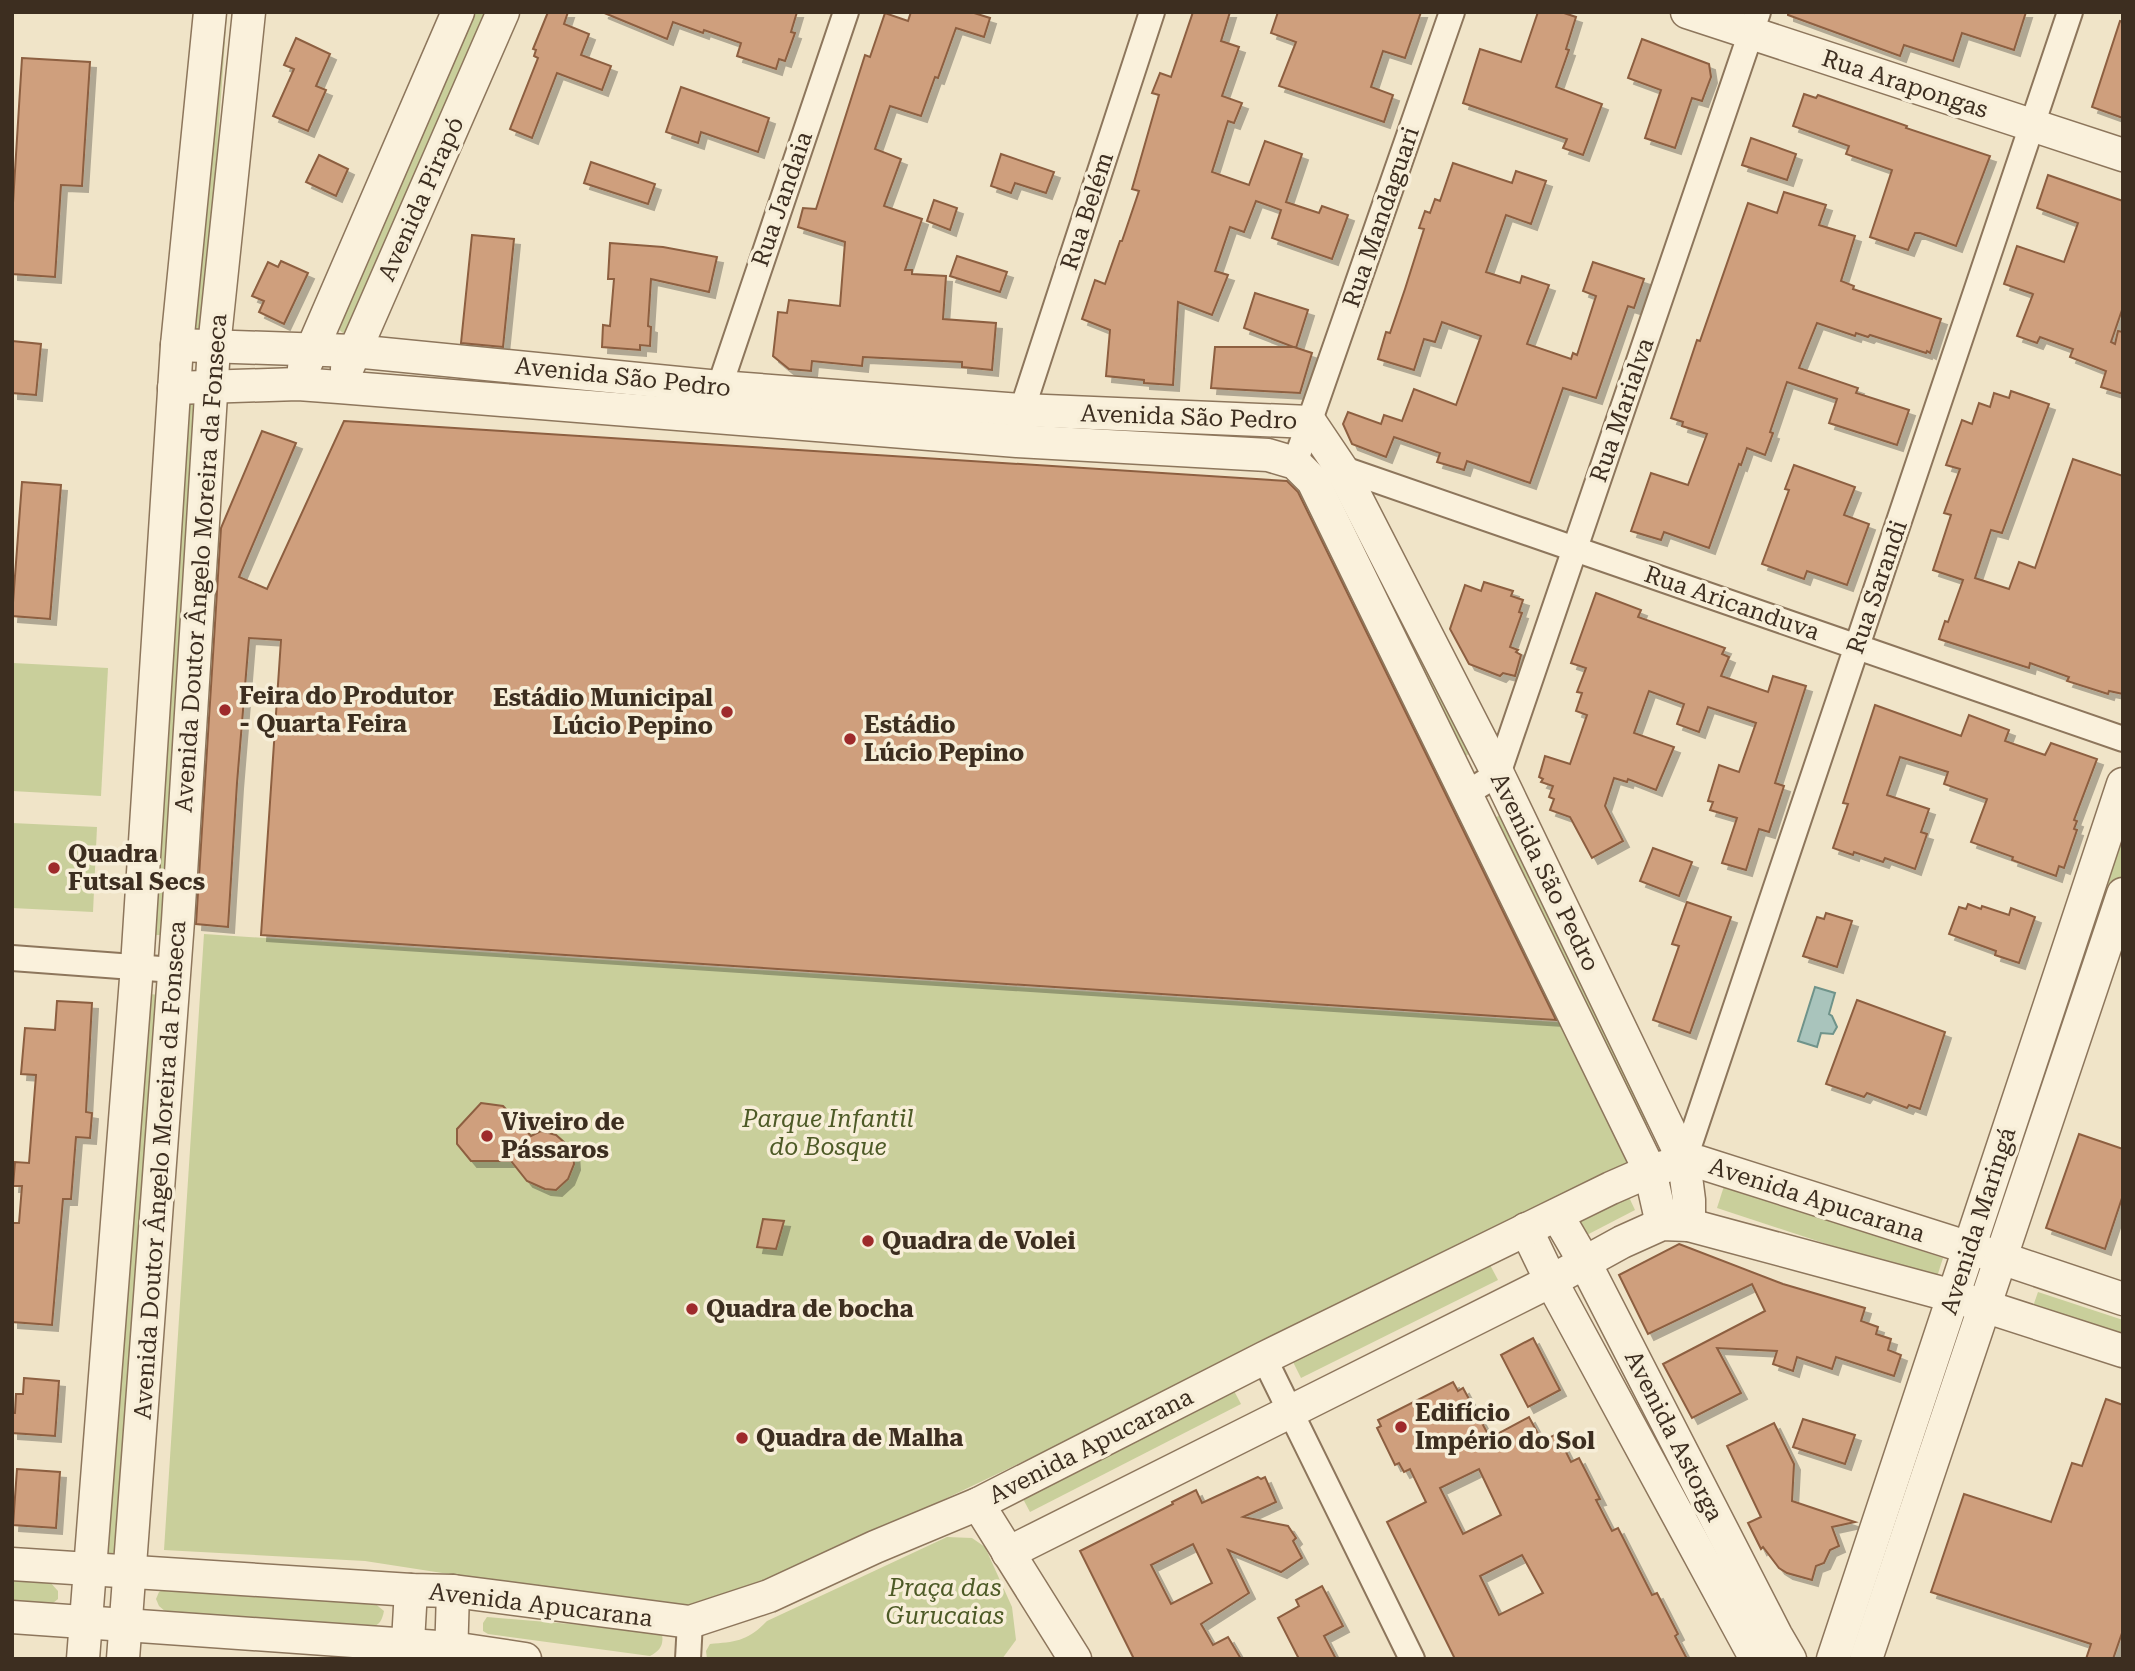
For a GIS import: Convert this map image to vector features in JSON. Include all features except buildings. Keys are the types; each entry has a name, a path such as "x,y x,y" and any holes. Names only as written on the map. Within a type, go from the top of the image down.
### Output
{"street":[{"name":"Avenida Doutor Ângelo Moreira da Fonseca","path":"83,1659 137,966 177,345 209,12"},
{"name":"Avenida Doutor Ângelo Moreira da Fonseca","path":"123,1659 174,970 214,347 249,12"},
{"name":"Avenida Pirapó","path":"298,384 311,348 458,12"},
{"name":"Avenida Pirapó","path":"340,387 503,12"},
{"name":"Rua Jandaia","path":"711,418 719,387 846,12"},
{"name":"Rua Belém","path":"1017,441 1022,410 1152,12"},
{"name":"Rua Mandaguari","path":"1316,470 1310,422 1452,12"},
{"name":"Rua Arapongas","path":"1687,12 1754,23 2032,125 2123,155"},
{"name":"Rua Sarandi","path":"1684,1161 2070,12"},
{"name":"Rua Marialva","path":"1498,774 1754,23"},
{"name":"Avenida São Pedro","path":"177,345 354,351 719,387 1022,410 1310,422 1316,470 1332,520 1676,1224"},
{"name":"Avenida São Pedro","path":"174,388 298,384 340,387 1017,441 1268,456 1316,470 1359,503 1498,774 1684,1161 1689,1200 1676,1224"},
{"name":"Rua Aricanduva","path":"1316,470 1575,549 2123,739"},
{"path":"1332,520 1343,505 1359,503"},
{"path":"1467,793 1498,774"},
{"name":"Avenida Maringá","path":"1833,1659 2123,784"},
{"name":"Avenida Maringá","path":"1866,1659 2123,894"},
{"path":"12,958 174,970"},
{"name":"Avenida Apucarana","path":"12,1564 453,1591 690,1622 769,1596 874,1547 978,1504 1264,1358 1526,1229 1650,1171 1684,1161 1699,1163 2123,1299"},
{"name":"Avenida Astorga","path":"1556,1215 1585,1263 1790,1659"},
{"path":"1008,1553 1551,1281 1622,1242 1676,1224 1953,1296 2123,1351"},
{"name":"Avenida Astorga","path":"1526,1229 1551,1281 1756,1659"},
{"path":"1264,1358 1412,1659"},
{"path":"978,1504 1074,1659"},
{"path":"408,1652 411,1590"},
{"path":"451,1653 453,1591"},
{"path":"12,1617 127,1624 408,1652 525,1659"},
{"path":"688,1659 690,1622"}],"green space":[{"path":"220,12 227,12 204,335 192,333"},
{"path":"468,12 486,12 348,335 340,330 338,325"},
{"path":"184,403 199,405 167,935 154,935"},
{"path":"1355,520 1469,754 1453,762 1340,527"},
{"path":"13,663 108,668 101,796 12,791"},
{"path":"1500,815 1650,1123 1643,1127 1495,818"},
{"name":"Quadra Futsal Secs","path":"12,823 97,827 93,912 12,908"},
{"path":"2123,827 2123,876 2002,1236 1988,1231"},
{"name":"Parque Infantil do Bosque","path":"204,934 1570,1023 1640,1166 834,1552 767,1580 681,1610 365,1561 164,1550"},
{"path":"148,994 163,995 121,1559 106,1558"},
{"path":"1724,1186 1943,1258 1936,1280 1717,1208"},
{"path":"1627,1193 1635,1210 1581,1238 1573,1222"},
{"path":"1489,1263 1498,1280 1301,1378 1292,1360"},
{"path":"2038,1292 2123,1320 2123,1346 2030,1315"},
{"path":"1232,1387 1241,1404 1030,1512 1022,1497"},
{"name":"Praça das Gurucaias","path":"947,1537 972,1538 985,1547 1012,1607 1016,1640 1002,1659 707,1659 706,1651 710,1644 747,1637 767,1621"},
{"path":"12,1579 49,1581 58,1591 58,1599 48,1607 12,1604"},
{"path":"167,1587 373,1602 384,1611 380,1622 371,1627 166,1612 156,1599 159,1592"},
{"path":"487,1617 654,1631 662,1634 662,1642 658,1650 650,1656 488,1634 483,1631 483,1623"}],"water":[{"path":"1815,987 1835,993 1829,1014 1837,1027 1833,1034 1821,1033 1817,1047 1798,1041"}],"place":[{"name":"Feira do Produtor - Quarta Feira","path":"225,710"},
{"name":"Estádio Municipal Lúcio Pepino","path":"727,712"},
{"name":"Estádio Lúcio Pepino","path":"850,739"},
{"name":"Quadra Futsal Secs","path":"54,868"},
{"name":"Viveiro de Pássaros","path":"487,1136"},
{"name":"Quadra de Volei","path":"868,1241"},
{"name":"Quadra de bocha","path":"692,1309"},
{"name":"Edifício Império do Sol","path":"1401,1427"},
{"name":"Quadra de Malha","path":"742,1438"}]}
